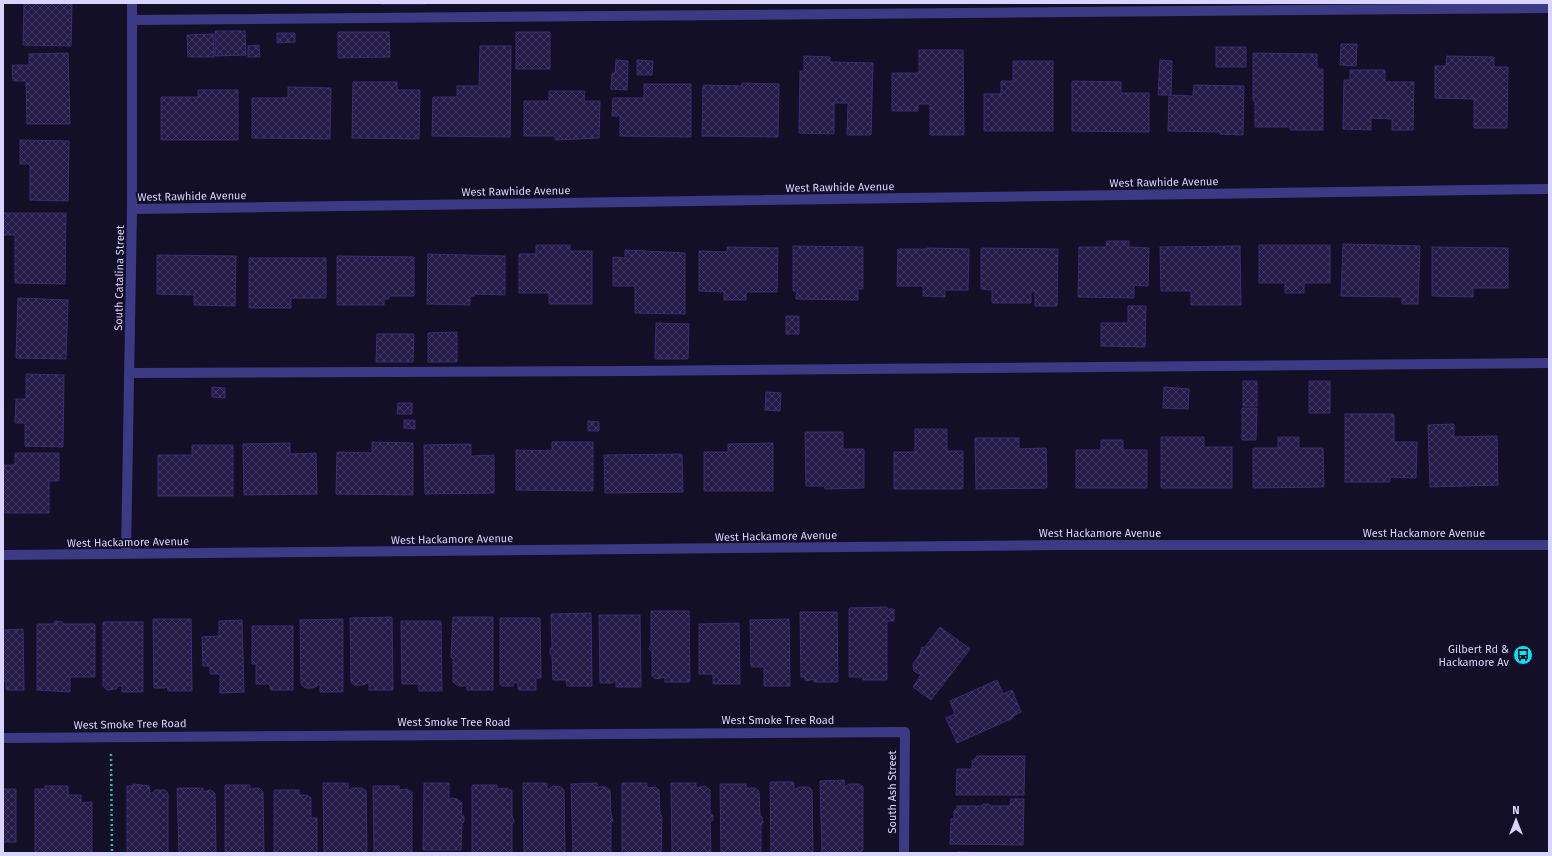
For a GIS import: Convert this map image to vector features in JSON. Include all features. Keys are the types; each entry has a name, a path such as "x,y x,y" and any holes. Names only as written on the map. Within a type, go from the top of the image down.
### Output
{"street":[{"name":"South Catalina Street","path":"126,554 132,209 132,3"},
{"path":"132,20 1549,8"},
{"name":"West Rawhide Avenue","path":"132,209 1549,189"},
{"path":"129,373 657,371 1549,363"},
{"name":"West Hackamore Avenue","path":"3,555 1058,545 1549,545"},
{"name":"West Smoke Tree Road","path":"3,738 111,736 905,732"},
{"name":"South Ash Street","path":"904,853 905,732"}],"path":[{"path":"111,736 112,853"}],"building":[{"path":"24,3 72,3 71,46 23,45"},
{"path":"425,3 425,4 381,4"},
{"path":"215,31 245,31 246,55 215,56"},
{"path":"338,32 389,32 390,57 338,58"},
{"path":"516,32 550,32 550,69 516,69"},
{"path":"277,33 295,33 295,42 277,43"},
{"path":"213,34 214,57 188,57 187,35"},
{"path":"1341,44 1357,44 1356,66 1340,65"},
{"path":"259,45 260,57 248,57 248,46"},
{"path":"480,46 511,46 510,137 432,136 433,97 457,97 457,86 479,86"},
{"path":"1216,47 1246,47 1246,67 1216,67"},
{"path":"919,50 963,50 964,135 930,135 930,104 918,104 918,111 892,111 892,73 919,73"},
{"path":"68,53 70,124 27,124 26,81 13,81 12,65 29,65 29,54"},
{"path":"1253,53 1317,54 1317,69 1323,69 1323,130 1290,130 1290,127 1255,127 1255,101 1253,101"},
{"path":"804,56 830,57 830,62 873,63 871,135 847,135 848,103 834,103 834,134 799,133 800,71 804,71"},
{"path":"1447,56 1494,57 1494,67 1508,67 1507,128 1474,128 1474,99 1435,98 1435,66 1446,66"},
{"path":"616,60 628,61 627,90 611,89 612,73 615,73"},
{"path":"637,60 653,61 652,75 637,75"},
{"path":"1160,60 1172,61 1171,95 1158,95"},
{"path":"1013,61 1053,61 1053,131 984,131 984,94 1001,94 1001,81 1013,81"},
{"path":"1350,70 1385,70 1385,82 1414,82 1413,130 1392,130 1392,119 1371,118 1371,130 1343,129 1344,80 1350,80"},
{"path":"1072,81 1121,82 1121,93 1149,93 1149,132 1072,131"},
{"path":"353,82 397,82 397,90 420,90 419,139 352,138"},
{"path":"742,83 779,84 778,137 702,136 703,85 742,86"},
{"path":"644,84 691,84 691,137 620,136 620,116 612,116 613,98 644,98"},
{"path":"1194,85 1244,86 1243,135 1220,134 1220,132 1168,131 1169,95 1193,96"},
{"path":"288,87 331,88 330,139 252,138 252,98 288,98"},
{"path":"198,90 238,90 238,140 161,140 161,97 198,97"},
{"path":"549,91 585,91 584,101 600,101 599,138 556,140 554,136 524,136 524,101 549,101"},
{"path":"20,140 69,141 68,201 30,200 30,164 20,164"},
{"path":"3,213 66,213 65,284 15,283 15,235 3,235"},
{"path":"1107,241 1129,241 1129,247 1149,248 1148,286 1134,285 1134,298 1078,297 1079,247 1106,247"},
{"path":"1343,244 1420,246 1418,304 1402,304 1402,297 1341,296"},
{"path":"536,245 570,245 570,251 592,251 592,304 549,304 549,293 519,293 519,254 536,254"},
{"path":"1259,245 1330,245 1330,283 1304,283 1304,293 1285,293 1285,283 1259,283"},
{"path":"793,246 863,247 863,289 858,289 858,300 796,299 797,291 793,291"},
{"path":"1240,246 1241,305 1191,305 1191,291 1161,291 1160,247"},
{"path":"727,247 778,248 777,292 746,292 746,300 724,300 724,292 699,291 699,251 727,252"},
{"path":"1432,247 1508,248 1508,288 1473,288 1473,297 1432,296"},
{"path":"981,248 1058,249 1057,306 1035,306 1035,291 1031,291 1031,303 992,303 992,290 981,289"},
{"path":"898,249 969,249 968,290 945,290 945,297 923,296 923,286 897,286"},
{"path":"625,250 685,253 685,314 635,313 635,286 613,286 613,257 625,258"},
{"path":"428,254 505,256 505,295 474,294 474,296 470,296 470,305 427,304"},
{"path":"157,255 236,256 235,306 194,305 194,295 157,294"},
{"path":"337,256 414,257 414,296 389,296 389,299 384,299 384,305 337,305"},
{"path":"249,258 326,258 326,298 291,298 291,308 249,308"},
{"path":"18,298 68,300 66,359 16,358"},
{"path":"1128,306 1146,306 1145,347 1101,346 1101,323 1128,323"},
{"path":"786,316 799,316 799,334 786,334"},
{"path":"656,323 689,324 688,359 655,359"},
{"path":"457,332 457,362 428,362 428,333"},
{"path":"377,334 414,334 413,362 376,362"},
{"path":"26,374 64,375 63,447 25,446 25,423 15,423 16,399 26,399"},
{"path":"1243,381 1257,381 1257,406 1243,406"},
{"path":"1309,381 1330,381 1330,413 1309,413"},
{"path":"212,387 225,388 225,398 212,397"},
{"path":"1164,387 1189,389 1188,409 1163,408"},
{"path":"766,392 781,393 780,411 765,410"},
{"path":"398,403 412,403 412,414 397,414"},
{"path":"1242,408 1257,408 1256,440 1242,440"},
{"path":"1345,414 1394,414 1394,442 1417,442 1416,478 1390,477 1390,482 1345,482"},
{"path":"404,420 415,420 415,429 404,428"},
{"path":"588,421 599,422 599,431 588,431"},
{"path":"1454,424 1454,437 1497,436 1498,485 1430,487 1428,425"},
{"path":"915,429 947,429 947,451 963,451 963,489 894,489 894,452 915,452"},
{"path":"805,432 843,432 843,449 864,449 864,488 825,489 824,486 806,486"},
{"path":"1161,437 1204,437 1204,447 1232,447 1232,488 1161,488"},
{"path":"1278,437 1299,437 1299,448 1323,448 1324,487 1253,488 1253,448 1278,448"},
{"path":"975,438 1019,438 1019,449 1046,448 1047,488 976,489"},
{"path":"1101,440 1123,440 1123,450 1147,450 1147,488 1076,488 1076,450 1101,450"},
{"path":"372,442 413,443 413,495 336,494 337,452 372,453"},
{"path":"552,442 593,442 593,491 516,490 516,450 552,451"},
{"path":"290,443 290,454 316,453 317,494 244,495 243,444"},
{"path":"773,443 773,491 704,491 704,452 728,452 728,444"},
{"path":"471,444 471,456 494,455 494,493 425,494 424,445"},
{"path":"192,445 233,445 233,496 158,496 158,455 192,455"},
{"path":"15,453 59,453 59,481 49,481 49,513 3,513 3,465 15,465"},
{"path":"682,454 683,492 605,493 604,455"},
{"path":"887,607 887,609 894,609 894,621 887,621 887,680 863,680 863,677 849,677 849,608"},
{"path":"651,611 689,611 690,682 665,682 665,677 656,679 652,676 652,652 649,649 651,644"},
{"path":"800,612 837,612 838,682 814,682 814,679 806,681 804,677 801,677"},
{"path":"591,613 592,686 567,686 566,680 553,680 552,656 550,654 550,649 552,647 551,614"},
{"path":"599,615 640,615 641,687 616,687 616,680 612,683 600,683"},
{"path":"392,617 393,690 369,690 369,682 363,685 354,685 351,682 350,618"},
{"path":"453,617 493,617 493,690 467,690 467,684 465,686 459,686 453,682 453,659 451,657"},
{"path":"500,618 540,618 541,678 536,678 536,690 518,690 518,684 515,682 513,686 502,686 500,684"},
{"path":"153,619 191,619 192,691 168,691 167,686 165,688 154,688"},
{"path":"343,619 343,692 320,692 320,684 313,688 305,688 301,684 300,620"},
{"path":"789,619 790,686 764,686 764,667 751,667 750,620"},
{"path":"242,620 244,692 220,693 220,674 210,674 210,666 203,666 202,637 219,636 219,621"},
{"path":"55,621 62,622 64,624 95,624 95,677 70,677 70,692 37,690 37,624 53,624"},
{"path":"401,621 441,621 442,691 419,691 419,684 402,684"},
{"path":"103,622 143,622 143,692 122,692 122,686 118,686 116,689 107,690 103,686"},
{"path":"739,623 740,684 713,684 713,674 699,674 699,624"},
{"path":"252,626 293,626 293,690 270,690 270,684 256,684 256,664 252,664"},
{"path":"940,627 970,649 931,700 913,687 922,673 919,674 914,671 913,664 920,654 922,647 924,648"},
{"path":"23,629 24,690 6,690 6,681 3,681 3,630"},
{"path":"1521,650 1525,650 1524,659 1520,658"},
{"path":"997,680 1003,694 1012,690 1021,712 1013,716 1013,718 957,743 946,718 955,714 950,701"},
{"path":"977,756 1025,756 1024,795 956,795 957,769 974,769 972,768 972,761"},
{"path":"844,780 845,787 849,784 859,784 863,787 863,850 860,853 822,852 820,781"},
{"path":"770,782 794,782 794,790 799,787 809,787 812,790 813,853 771,853"},
{"path":"323,783 348,783 348,791 353,788 362,788 366,791 367,853 324,853"},
{"path":"424,783 449,783 449,802 451,798 457,799 462,803 461,816 464,816 464,822 462,824 461,850 423,850"},
{"path":"523,783 547,783 547,790 553,786 561,787 564,790 565,853 524,853"},
{"path":"597,783 597,789 598,787 605,787 610,790 611,814 613,821 611,823 611,853 573,853 571,784"},
{"path":"622,783 647,783 647,788 655,787 659,790 660,814 662,816 661,853 622,853"},
{"path":"671,783 696,783 696,788 705,786 710,790 710,814 713,815 713,820 710,822 711,853 672,853"},
{"path":"133,784 149,786 150,793 153,793 155,790 165,790 168,793 168,853 127,853 127,786 133,786"},
{"path":"720,784 746,784 746,790 747,788 755,788 759,791 760,816 762,817 763,822 761,825 761,853 721,853"},
{"path":"225,785 250,785 250,789 259,788 263,792 264,853 225,853"},
{"path":"472,785 497,785 497,789 507,788 512,791 512,815 514,822 512,824 512,853 472,853"},
{"path":"45,786 68,786 68,795 81,795 81,803 92,802 92,853 35,853 35,789 45,789"},
{"path":"373,786 399,786 399,790 407,789 412,792 412,853 374,853"},
{"path":"177,788 203,788 203,792 210,790 215,793 216,853 179,853"},
{"path":"3,789 16,789 16,842 3,842"},
{"path":"274,790 299,790 299,795 307,795 311,798 311,818 317,818 317,853 274,853"},
{"path":"1011,799 1024,799 1023,845 950,844 951,819 956,819 954,818 954,811 957,806 982,806 983,804 989,804 990,806 1010,806"},
{"path":"958,852 1001,853 957,853"}],"place":[{"name":"Gilbert Rd & Hackamore Av","path":"1523,655"}]}
